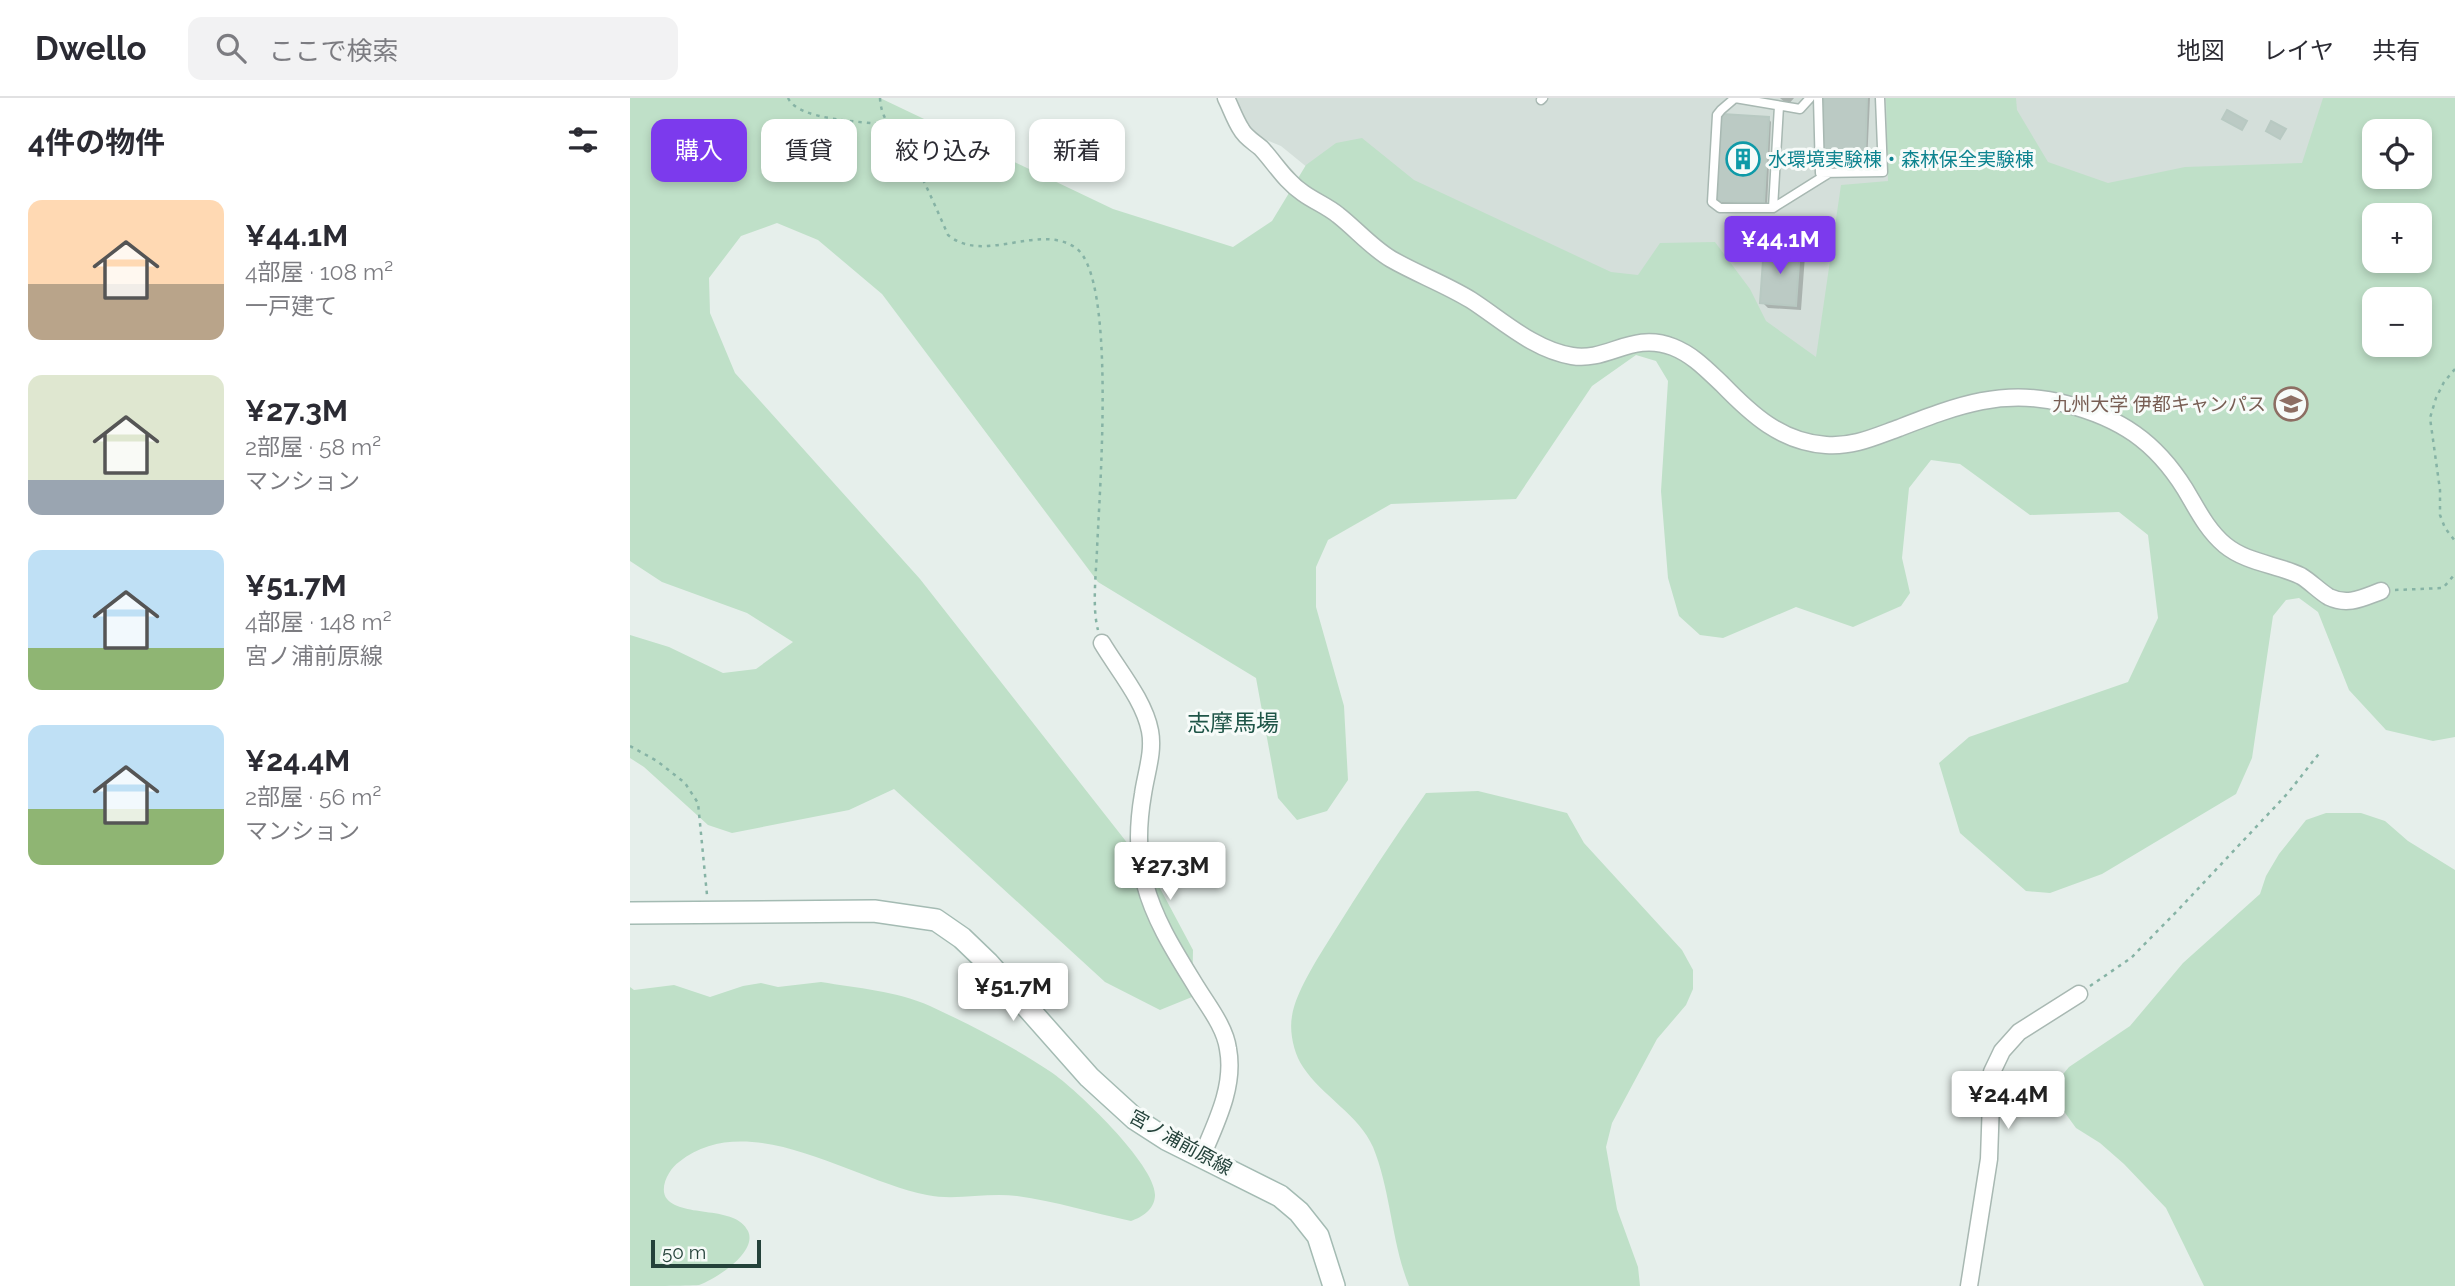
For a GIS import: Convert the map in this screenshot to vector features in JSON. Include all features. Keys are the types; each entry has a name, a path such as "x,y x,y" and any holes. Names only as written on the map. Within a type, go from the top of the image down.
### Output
{"main road":[{"name":"宮ノ浦前原線","path":"630,913 874,911 936,920 962,938 988,962 1113,1101 1135,1119 1166,1139 1280,1196 1299,1212 1318,1236 1334,1286"}],"street":[{"path":"1226,98 1242,132 1261,148 1284,177 1303,193 1337,214 1366,241 1391,258 1444,284 1536,343 1570,356 1582,357 1638,342 1656,342 1673,347 1697,359 1744,406 1768,425 1782,434 1822,445 1859,443 1989,398 2020,397 2067,404 2110,419 2142,437 2163,457 2211,531 2227,546 2249,559 2305,578 2329,597 2350,603 2381,591"},
{"path":"1102,643 1136,697 1150,733 1149,766 1139,831 1144,882 1159,922 1213,1014 1228,1049 1229,1073 1223,1106 1202,1156"},
{"path":"1969,1286 1989,1159 1992,1072 2002,1051 2019,1032 2079,994"}],"lane":[{"path":"1810,98 1800,109 1735,98 1721,110 1717,116 1712,202 1720,208 1773,208 1829,173"},
{"path":"1818,98 1820,173 1883,172 1880,98"},
{"path":"1773,208 1779,106"}],"path":[{"path":"788,98 791,104 802,112 871,123"},
{"path":"880,98 885,119"},
{"path":"924,182 948,235 957,243 969,247 1041,240 1065,243 1076,248 1089,263 1099,308 1103,401 1096,576 1096,626 1102,643"},
{"path":"2455,369 2444,382 2430,418 2440,490 2440,515 2445,528 2455,541"},
{"path":"2381,591 2443,588 2455,574"},
{"path":"630,746 657,761 685,783 698,803 709,912"},
{"path":"2079,994 2131,958 2288,793 2322,751"}],"shaded area":[{"name":"九州大学 伊都キャンパス","path":"1221,98 2455,98 2431,287 2362,287 2362,357 2422,357 2385,650 2206,536 1713,379 1308,168 1281,146 1249,133"}],"green space":[{"path":"630,98 880,98 924,119 871,119 871,182 1015,182 1015,162 1029,169 1029,182 1056,182 1113,209 1233,247 1272,221 1306,165 1336,143 1362,138 1414,180 1611,272 1638,275 1660,243 1715,242 1750,289 1766,321 1816,357 1841,185 1888,181 1886,98 2016,98 2017,110 2048,162 2108,183 2185,167 2302,163 2323,98 2455,98 2455,737 2433,741 2386,730 2349,690 2318,612 2299,598 2286,600 2273,616 2252,758 2236,794 2102,874 2050,893 2026,891 1960,833 1939,763 1969,737 2128,682 2158,618 2148,535 2119,512 2030,515 1960,464 1931,460 1909,488 1902,558 1910,593 1901,606 1853,627 1796,607 1723,638 1700,635 1679,616 1668,578 1661,491 1668,381 1656,361 1636,355 1592,386 1516,499 1391,504 1328,540 1316,567 1316,607 1344,706 1348,780 1327,811 1297,820 1278,798 1256,678 1098,582 882,294 818,240 777,223 741,236 709,278 710,313 735,373 920,579 1154,877 1193,950 1192,997 1160,1010 1105,982 894,789 849,810 732,833 708,825 644,767 630,758 630,635 669,647 723,673 756,669 793,642 747,613 662,582 630,561"},
{"path":"1478,791 1567,813 1584,843 1682,950 1693,970 1693,989 1686,1005 1657,1039 1612,1123 1606,1147 1617,1209 1638,1267 1640,1286 1409,1286 1398,1251 1384,1181 1373,1147 1359,1125 1311,1077 1300,1062 1295,1049 1291,1029 1292,1016 1307,977 1364,884 1426,793"},
{"path":"2326,813 2361,813 2385,821 2408,841 2455,870 2455,1286 2204,1286 2166,1208 2124,1164 2100,1143 2076,1128 2060,1106 2055,1084 2069,1067 2130,1026 2183,963 2260,894 2266,876 2279,854 2306,820"},
{"path":"821,982 917,1001 992,1037 1051,1072 1078,1094 1130,1148 1152,1183 1155,1196 1150,1209 1131,1221 1017,1196 938,1197 898,1187 802,1152 769,1144 737,1142 707,1147 679,1162 669,1173 664,1189 667,1199 675,1205 721,1214 742,1223 748,1231 749,1239 741,1256 725,1271 699,1285 630,1286 630,987 634,990 674,985 710,997 761,983 778,987"}],"building":[{"path":"1824,98 1867,98 1865,160 1822,159"},
{"path":"2227,110 2247,121 2242,130 2222,119"},
{"name":"水環境実験棟・森林保全実験棟","path":"1722,114 1769,117 1764,203 1717,201"},
{"path":"2271,121 2286,129 2280,139 2266,131"},
{"path":"1764,246 1800,249 1796,306 1760,303"}],"place":[{"name":"水環境実験棟・森林保全実験棟","path":"1743,159"},
{"name":"九州大学 伊都キャンパス","path":"2291,404"}],"district":[{"name":"志摩馬場","path":"1233,722"}]}
